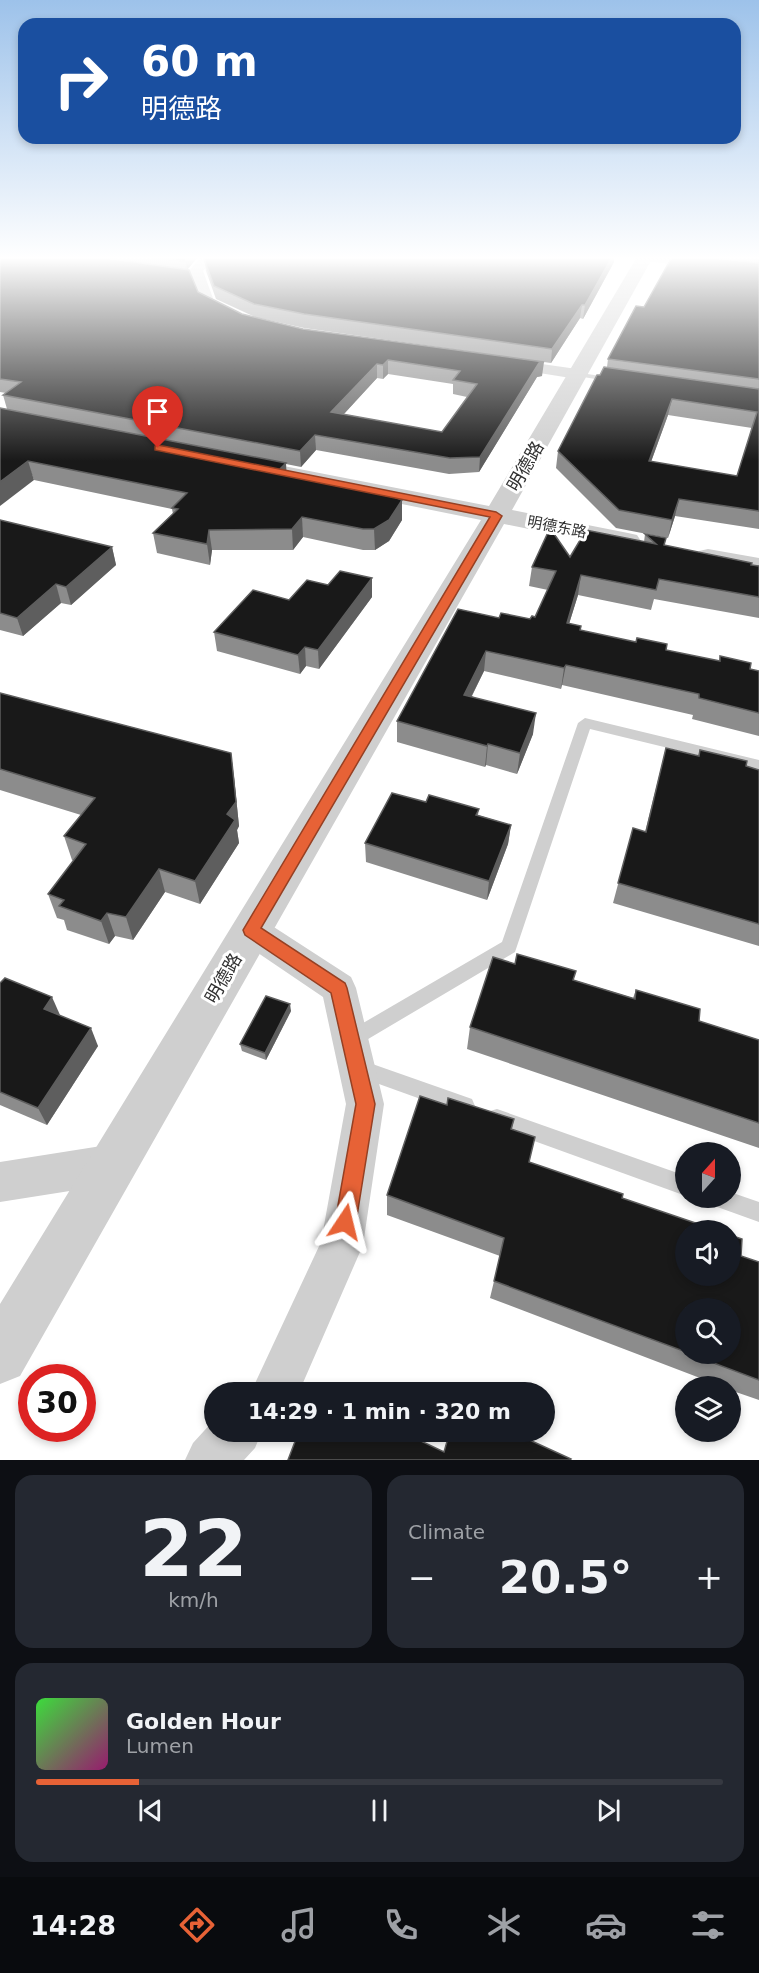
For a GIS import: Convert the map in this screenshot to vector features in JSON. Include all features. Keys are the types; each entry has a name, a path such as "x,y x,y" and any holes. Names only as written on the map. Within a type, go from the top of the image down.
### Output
{"street":[{"name":"明德路","path":"0,1356 496,516 606,325"},
{"path":"486,361 578,374"},
{"name":"明德东路","path":"219,460 759,566"},
{"path":"251,930 339,988 365,1104 342,1245 280,1382"},
{"path":"0,1182 114,1164"},
{"path":"210,1460 227,1442"}],"lane":[{"path":"578,374 623,381"},
{"path":"353,1054 509,947 585,723 759,765"},
{"path":"353,1054 675,1182"},
{"path":"741,1206 759,1212"}],"building":[{"path":"0,325 287,325 544,362 539,363 480,457 450,458 315,435 300,451 3,395 21,382 0,379","holes":["388,360 460,371 453,380 477,384 442,432 331,412 377,364 383,365"]},
{"path":"383,325 568,325 552,349"},
{"path":"626,325 759,325 759,379 608,359"},
{"path":"604,367 759,389 759,511 679,499 672,520 619,510 558,451 597,375 600,375","holes":["672,399 757,412 737,476 649,461"]},
{"path":"0,408 286,463 276,473 387,494 402,500 389,520 374,529 363,529 302,517 292,529 209,530 207,544 153,533 178,509 172,508 187,493 28,461 0,482"},
{"path":"0,520 112,547 66,587 56,584 17,618 0,613"},
{"path":"550,528 570,557 586,530 656,544 645,534 666,538 664,545 759,566 759,597 659,579 656,590 581,575 567,623 581,626 580,630 636,642 637,638 667,644 666,650 720,661 720,656 751,663 750,669 759,671 759,713 699,698 699,694 566,665 564,668 486,651 464,695 536,713 520,753 397,721 458,609 499,618 501,613 530,619 532,616 535,617 556,571 532,567"},
{"path":"340,571 372,578 318,650 305,647 298,655 214,632 253,590 289,600 307,580 328,585"},
{"path":"0,693 231,753 236,802 227,814 235,820 195,881 159,869 126,917 107,913 101,921 59,906 64,900 48,894 86,844 64,836 95,798 0,769"},
{"path":"666,748 699,756 700,750 747,761 746,766 759,770 759,924 618,883 633,828 646,832"},
{"path":"392,793 426,802 429,795 479,809 476,815 511,825 489,881 365,843"},
{"path":"517,954 576,971 573,980 635,999 636,990 700,1009 699,1021 759,1040 759,1123 470,1027 493,957 515,964"},
{"path":"5,978 52,997 44,1009 91,1028 38,1108 0,1092 0,983"},
{"path":"266,996 290,1004 265,1053 240,1044"},
{"path":"420,1096 447,1105 448,1098 514,1119 511,1129 535,1137 529,1162 623,1194 622,1198 687,1220 675,1220 675,1286 741,1286 741,1256 759,1262 759,1380 716,1364 741,1364 741,1298 675,1298 675,1348 494,1281 504,1238 387,1195"},
{"path":"295,1442 423,1442 444,1452 447,1442 534,1442 571,1459 570,1460 288,1460"}],"route":[{"path":"158,448 496,516 251,930 339,988 365,1104 345,1222"}]}
